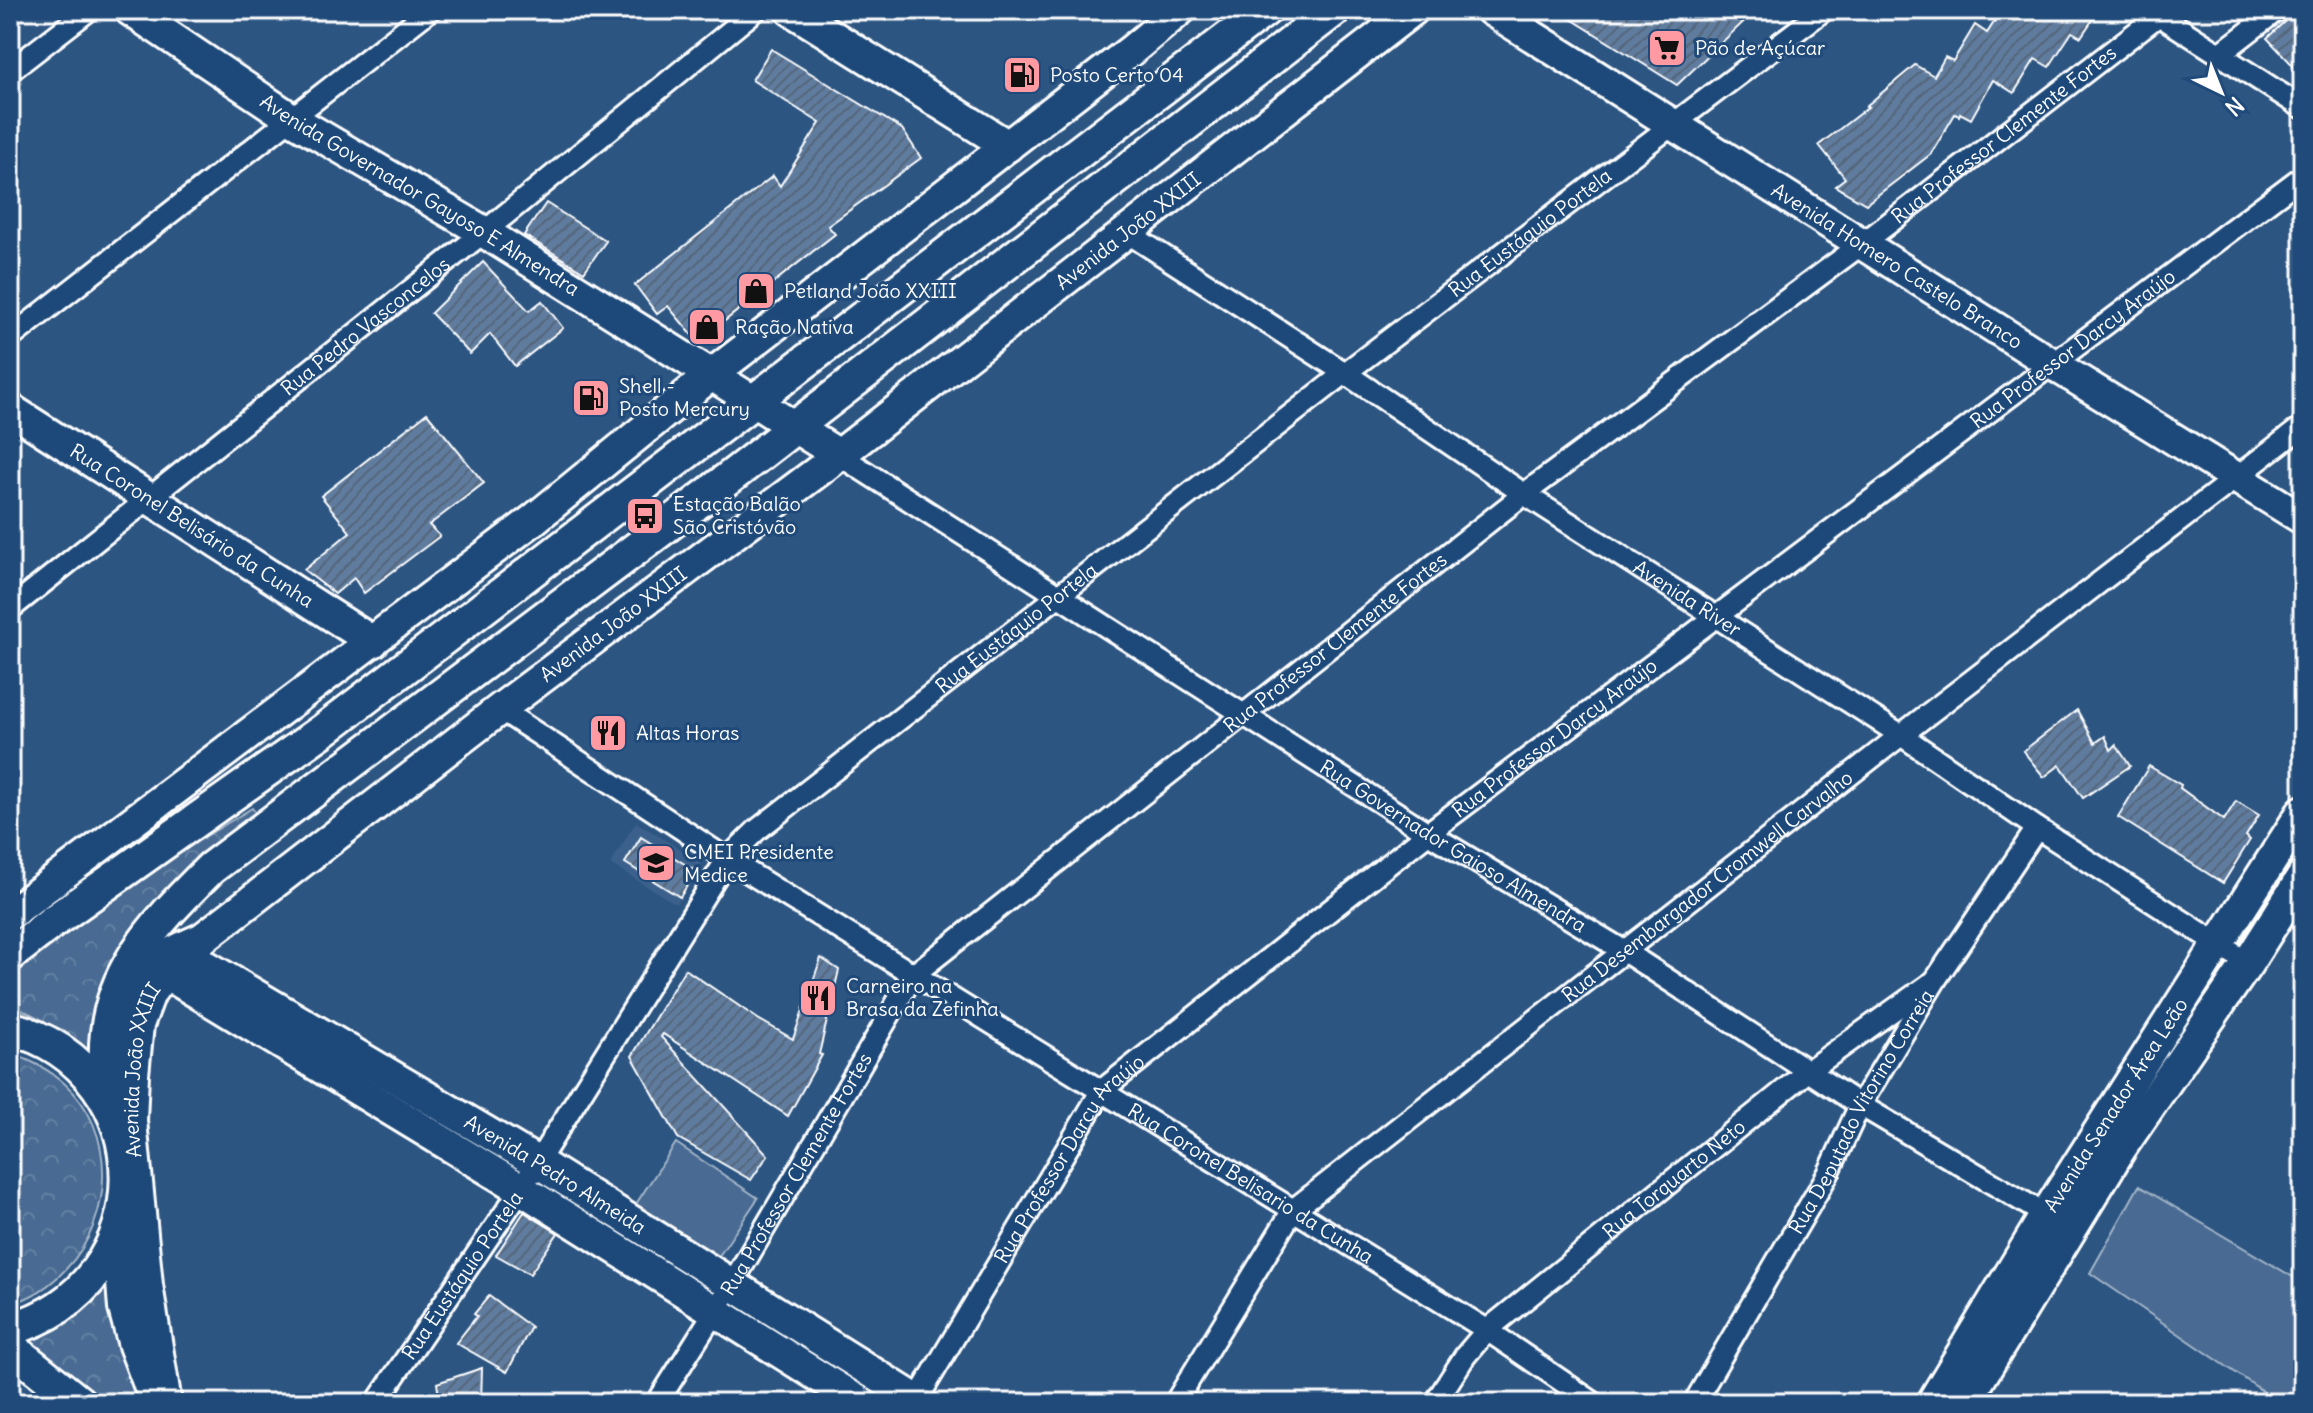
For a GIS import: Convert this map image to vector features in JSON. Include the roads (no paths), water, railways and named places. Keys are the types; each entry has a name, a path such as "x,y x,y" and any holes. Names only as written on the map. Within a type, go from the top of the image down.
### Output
{"main road":[{"path":"10,955 325,729 1265,10"},
{"name":"Avenida João XXIII","path":"115,1116 106,1063 107,1040 112,1007 121,981 156,923 211,868 794,426 1334,10"},
{"path":"11,916 112,868 146,857"},
{"path":"107,1040 144,976 165,956 183,956"},
{"path":"10,1028 40,1038 71,1058 97,1084 115,1116 126,1153 127,1192 119,1230 100,1268 70,1299 43,1316 10,1329"},
{"path":"119,1230 125,1308 157,1403"},
{"path":"10,1347 68,1393"},
{"path":"10,1366 68,1393"}],"street":[{"path":"10,71 89,10"},
{"name":"Avenida Governador Gayoso E Almendra","path":"130,10 292,119 484,232 839,455"},
{"path":"10,338 430,10"},
{"name":"Rua Pedro Vasconcelos","path":"10,609 484,232 756,10"},
{"path":"791,10 1008,146"},
{"path":"11,916 533,520 711,375 1180,10"},
{"name":"Avenida João XXIII","path":"166,1403 147,1285 131,1121 138,1025 150,993 183,956 500,709 800,485 1128,233 1413,10"},
{"name":"Avenida Homero Castelo Branco","path":"1491,10 2303,519"},
{"name":"Rua Eustáquio Portela","path":"376,1403 521,1189 727,859 757,830 1345,373 1824,10"},
{"path":"2220,54 2277,10"},
{"path":"2155,12 2303,108"},
{"name":"Rua Professor Clemente Fortes","path":"657,1403 732,1284 913,975 1243,712 1524,494 1862,244 2155,12"},
{"name":"Rua Professor Darcy Araújo","path":"918,1402 1102,1090 1428,833 2303,176"},
{"name":"Avenida River","path":"1128,233 1345,373 1524,494 1901,735 2219,947 2248,963"},
{"name":"Rua Coronel Belisário da Cunha","path":"10,409 373,642"},
{"name":"Rua Desembargador Cromwell Carvalho","path":"1175,1403 1293,1210 1901,735 2303,426"},
{"name":"Rua Governador Gaioso Almendra","path":"839,455 1428,833 1624,951 1860,1105 2057,1222"},
{"name":"Rua Coronel Belisario da Cunha","path":"500,709 727,859 1487,1330 1594,1403"},
{"name":"Avenida Senador Área Leão","path":"1965,1403 2057,1222 2303,811"},
{"name":"Rua Deputado Vitorino Correia","path":"1694,1403 1828,1174 1860,1105 1936,979 2037,828"},
{"name":"Avenida Senador Área Leão","path":"1932,1403 2057,1222 2121,1148 2248,963 2303,876"},
{"name":"Avenida Pedro Almeida","path":"183,956 537,1162 918,1402"},
{"name":"Avenida Pedro Almeida","path":"183,956 521,1189 861,1403"},
{"name":"Rua Torquarto Neto","path":"1435,1403 1465,1356 1487,1330 1808,1071 1936,979"}],"place":[{"name":"Pão de Açúcar","path":"1667,48"},
{"name":"Posto Certo 04","path":"1022,75"},
{"name":"Petland João XXIII","path":"756,291"},
{"name":"Ração Nativa","path":"707,327"},
{"name":"Shell - Posto Mercury","path":"591,398"},
{"name":"Estação Balão São Cristóvão","path":"645,516"},
{"name":"Altas Horas","path":"608,733"},
{"name":"CMEI Presidente Medice","path":"656,863"},
{"name":"Carneiro na Brasa da Zefinha","path":"818,998"}]}
